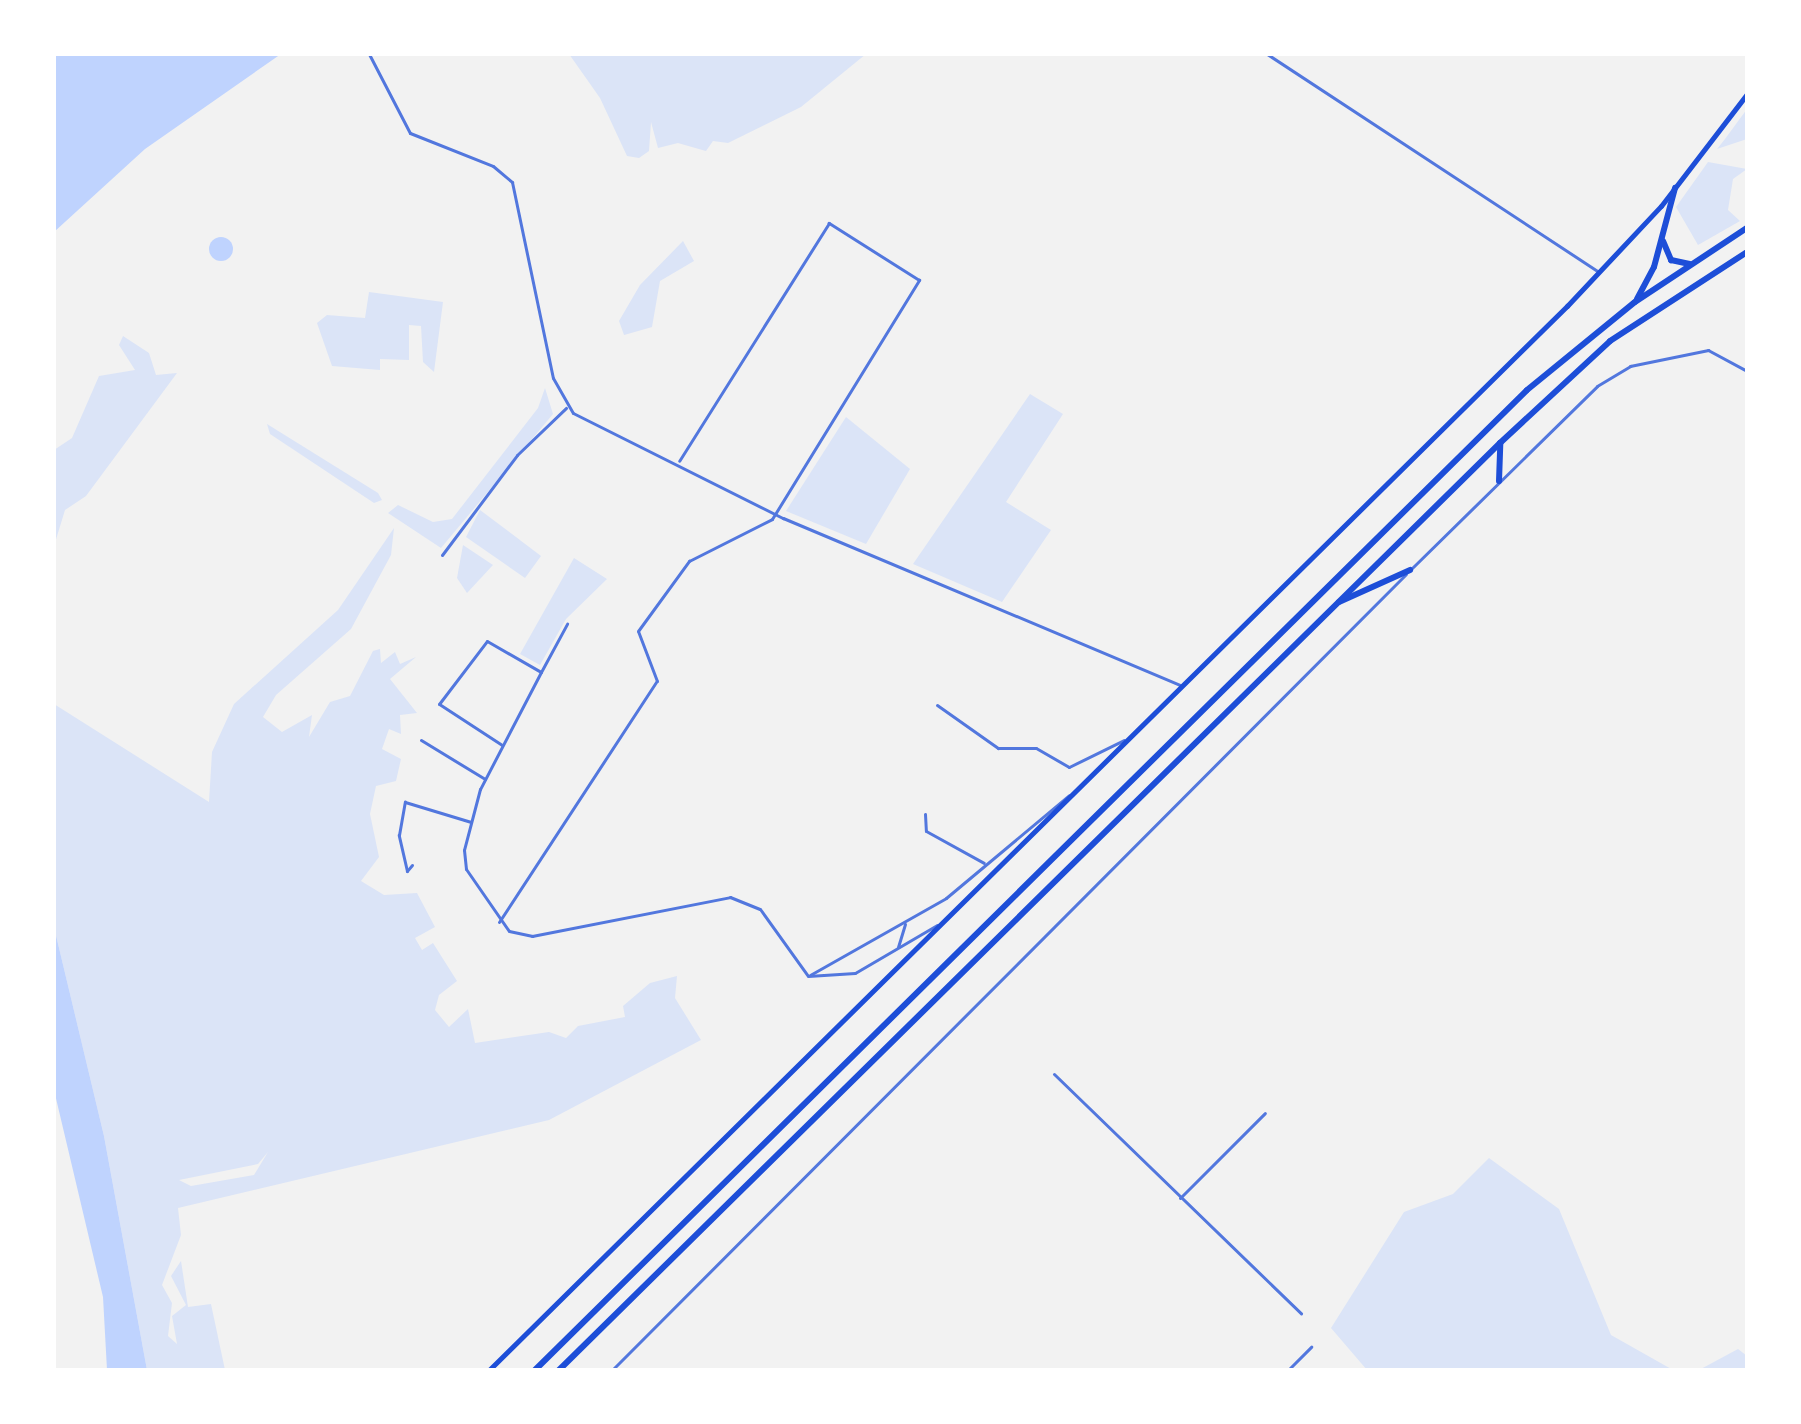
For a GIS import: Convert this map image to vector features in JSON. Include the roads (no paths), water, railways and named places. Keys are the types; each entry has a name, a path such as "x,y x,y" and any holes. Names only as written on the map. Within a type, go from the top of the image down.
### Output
{"highway":[{"path":"1635,302 1663,238 1675,188"},
{"path":"535,1370 1351,559 1527,390 1635,302 1747,228"},
{"path":"1663,238 1671,260 1690,264"},
{"path":"559,1370 1500,443 1610,341 1747,252"},
{"path":"1499,481 1500,443"},
{"path":"1332,606 1410,570"}],"main road":[{"path":"489,1370 1599,272 1675,188 1747,94"}],"street":[{"path":"369,54 410,133 493,166 512,182 550,368 566,407 679,461 775,514 1183,686"},
{"path":"1267,54 1599,272"},
{"path":"499,922 657,681 637,635 671,580 696,556 775,514 919,280 829,223 679,461"},
{"path":"612,1370 1597,386 1630,366 1708,350 1747,371"},
{"path":"442,555 517,455 566,407"},
{"path":"567,624 485,779 471,822 466,869 499,922 532,936 699,898 739,898 767,916 808,976"},
{"path":"502,745 439,704 487,641 541,672"},
{"path":"937,705 998,748 1036,748 1069,767 1131,737"},
{"path":"421,740 485,779"},
{"path":"808,976 905,924 1084,783"},
{"path":"412,865 407,871 399,835 405,802 471,822"},
{"path":"925,814 926,831 984,863"},
{"path":"808,976 852,974 950,917"},
{"path":"897,950 905,924"},
{"path":"1054,1074 1301,1313"},
{"path":"1180,1198 1265,1113"},
{"path":"1288,1370 1311,1347"}],"water":[{"path":"54,54 281,54 145,149 54,232"},
{"path":"221,237 230,240 233,249 230,258 221,261 212,258 209,249 212,240"},
{"path":"54,927 104,1136 147,1370 107,1370 103,1297 54,1090"}]}
